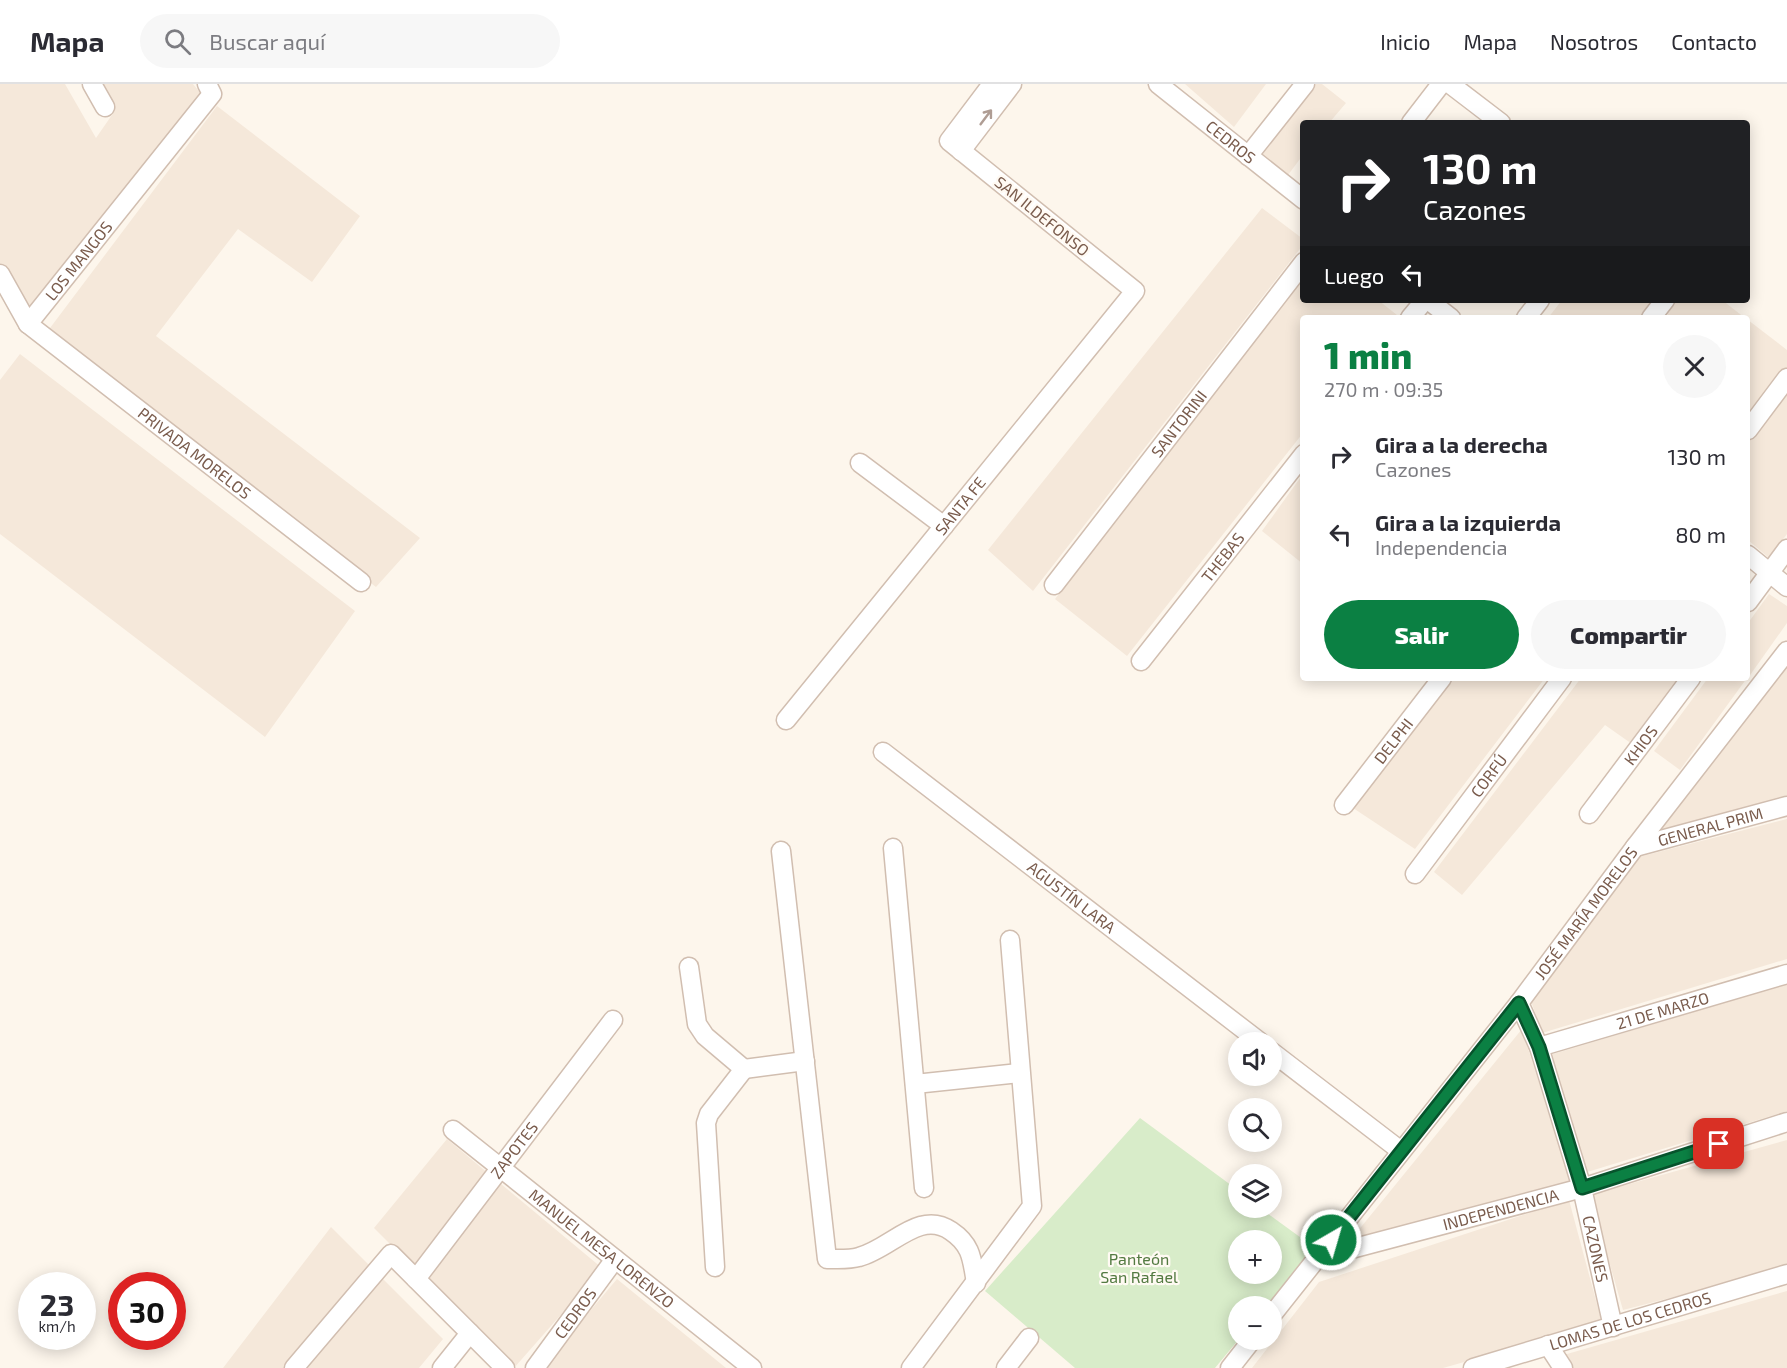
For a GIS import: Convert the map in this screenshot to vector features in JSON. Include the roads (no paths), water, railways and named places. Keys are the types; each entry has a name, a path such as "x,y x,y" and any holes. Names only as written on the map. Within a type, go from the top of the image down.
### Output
{"street":[{"path":"92,84 105,107"},
{"name":"LOS MANGOS","path":"28,324 212,94 207,84"},
{"path":"955,146 992,84"},
{"path":"955,146 1012,84"},
{"path":"1248,156 1305,84"},
{"path":"1413,120 1442,84"},
{"path":"1450,84 1497,120"},
{"name":"CEDROS","path":"1162,85 1300,197"},
{"name":"SAN ILDEFONSO","path":"955,146 1135,291"},
{"name":"SANTORINI","path":"1054,585 1300,267"},
{"path":"0,274 28,324"},
{"name":"SANTA FE","path":"786,720 1135,291"},
{"path":"1413,315 1423,303"},
{"path":"1430,303 1447,315"},
{"path":"1528,315 1538,303"},
{"path":"1653,315 1663,303"},
{"name":"PRIVADA MORELOS","path":"28,324 362,582"},
{"path":"1750,427 1787,378"},
{"name":"THEBAS","path":"1141,661 1300,459"},
{"path":"860,464 944,526"},
{"path":"1750,599 1787,549"},
{"path":"1750,557 1787,587"},
{"name":"JOSÉ MARÍA MORELOS","path":"1282,1302 1519,1003 1635,847 1787,651"},
{"name":"DELPHI","path":"1344,805 1440,681"},
{"name":"CORFÚ","path":"1415,874 1560,681"},
{"name":"KHIOS","path":"1589,814 1688,681"},
{"name":"AGUSTÍN LARA","path":"883,752 1247,1032"},
{"name":"GENERAL PRIM","path":"1635,847 1787,806"},
{"path":"893,848 924,1188"},
{"path":"781,851 827,1259 860,1257 919,1225 942,1225 958,1236 971,1252 976,1283"},
{"path":"911,1368 1032,1206 1019,1073 1010,940"},
{"path":"689,967 697,1024 705,1036 744,1069"},
{"name":"21 DE MARZO","path":"1539,1047 1787,974"},
{"name":"CAZONES","path":"1519,1003 1539,1047 1582,1188 1613,1326"},
{"name":"ZAPOTES","path":"416,1279 613,1020"},
{"path":"1282,1060 1401,1151"},
{"path":"715,1267 706,1123 709,1114 744,1069 804,1061"},
{"path":"915,1084 1019,1073"},
{"name":"INDEPENDENCIA","path":"1317,1258 1582,1188 1787,1122"},
{"name":"MANUEL MESA LORENZO","path":"453,1130 752,1368"},
{"path":"294,1368 391,1254 505,1368"},
{"name":"CEDROS","path":"535,1368 615,1259"},
{"name":"LOMAS DE LOS CEDROS","path":"1473,1368 1787,1274"},
{"path":"442,1368 470,1333"},
{"path":"1006,1368 1029,1338"},
{"path":"1548,1345 1563,1368"},
{"path":"1231,1367 1244,1350"}],"park label":[{"name":"Panteón San Rafael","path":"1139,1268"}]}
